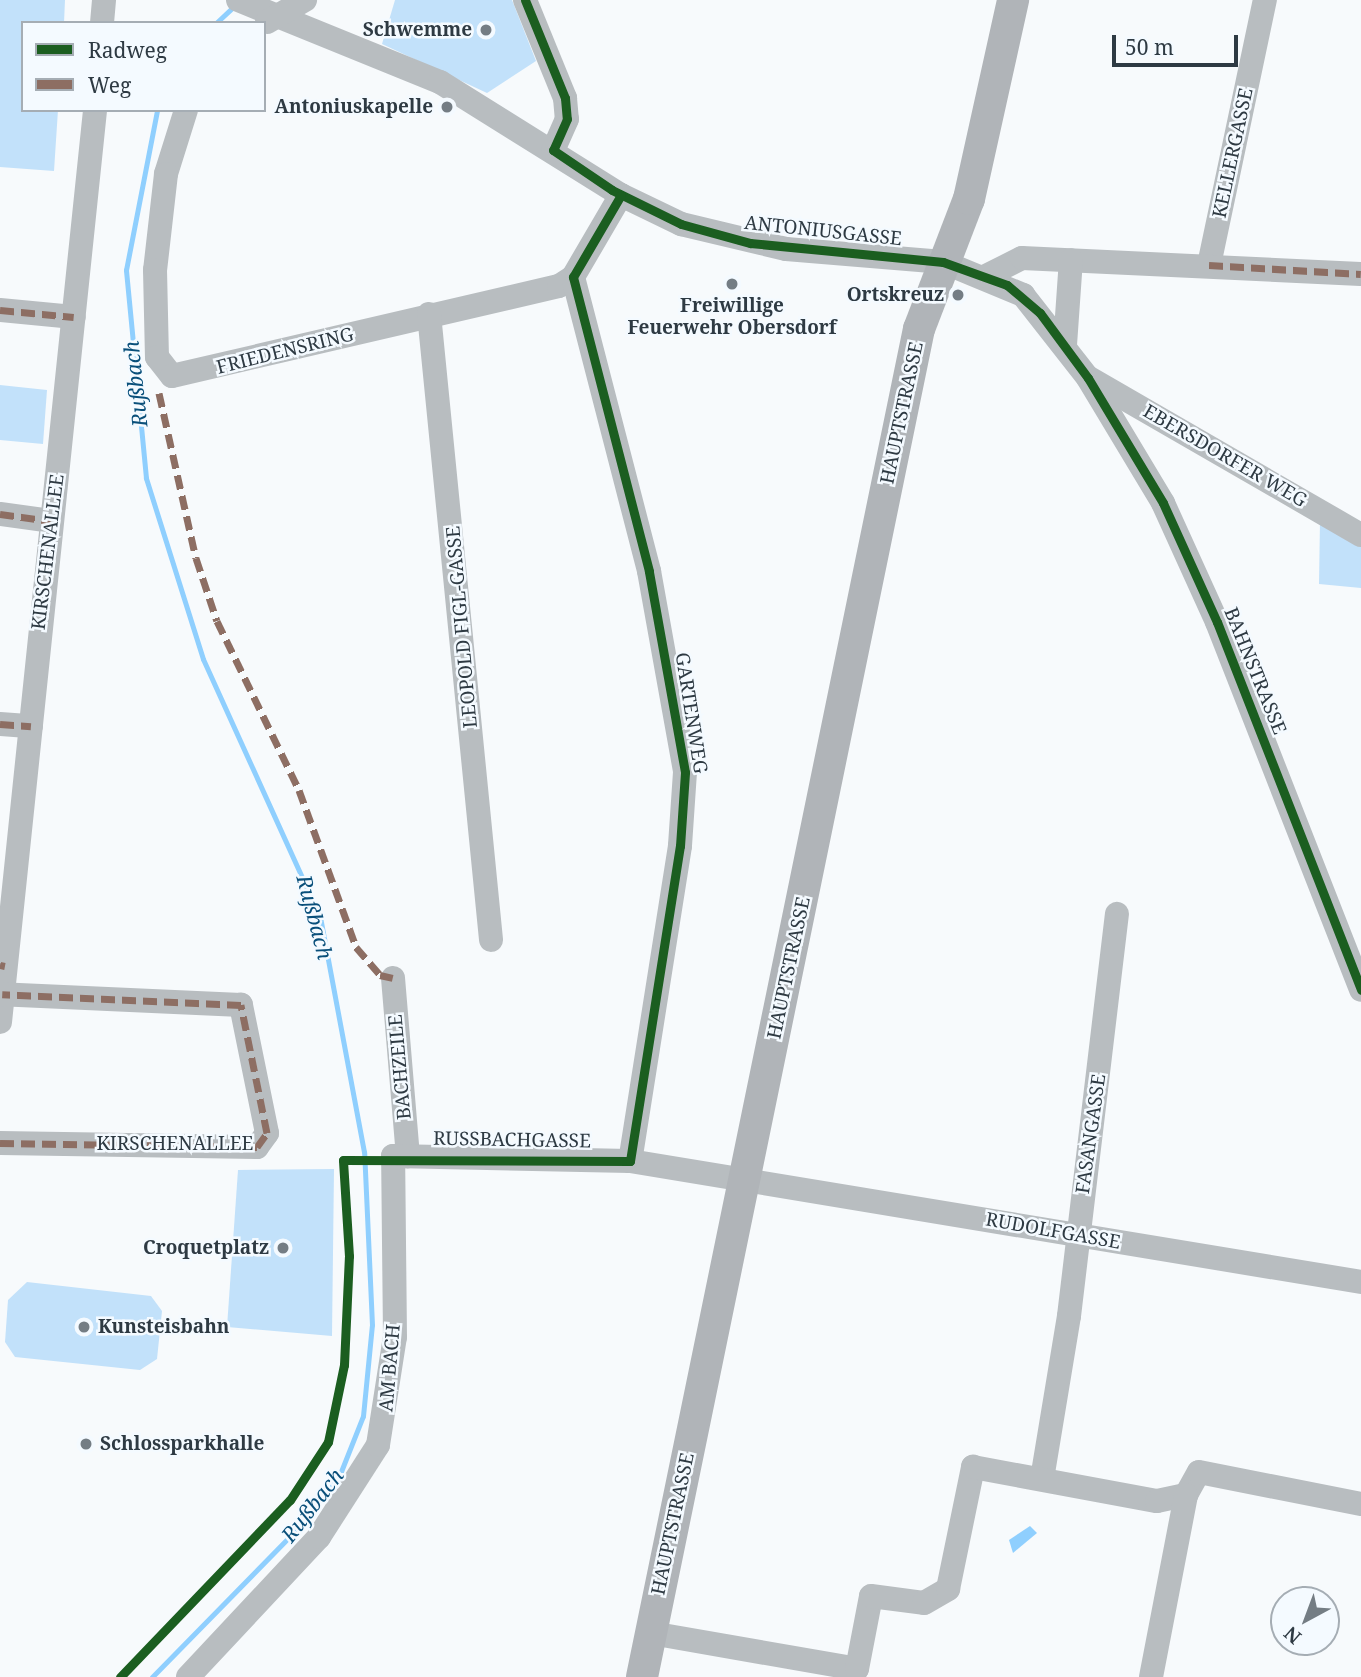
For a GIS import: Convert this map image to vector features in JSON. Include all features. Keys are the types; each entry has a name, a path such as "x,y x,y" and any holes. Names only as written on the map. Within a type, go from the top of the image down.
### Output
{"main road":[{"name":"HAUPTSTRASSE","path":"642,1677 919,329 969,199 1013,0"}],"street":[{"path":"102,21 104,0"},
{"name":"ANTONIUSGASSE","path":"238,0 268,17 440,82 553,150 621,195 681,224 750,243 948,251 986,276"},
{"path":"268,17 305,0"},
{"path":"525,0 565,98 567,119 553,150"},
{"name":"KELLERGASSE","path":"1209,265 1265,0"},
{"name":"KIRSCHENALLEE","path":"0,1022 3,965 13,945 31,726 94,112"},
{"name":"FRIEDENSRING","path":"185,112 172,144 155,270 157,357 167,374 185,376 429,314 559,286 573,277"},
{"path":"573,277 621,195"},
{"path":"986,276 1022,258 1361,274"},
{"path":"1066,345 1071,260"},
{"name":"BAHNSTRASSE","path":"986,276 1023,295 1066,345 1163,503 1217,622 1361,990"},
{"name":"GARTENWEG","path":"573,277 649,572 685,772 680,846 630,1161"},
{"path":"0,310 74,317"},
{"name":"LEOPOLD FIGL-GASSE","path":"429,314 491,940"},
{"name":"EBERSDORFER WEG","path":"1088,378 1361,535"},
{"path":"0,514 51,521"},
{"path":"0,724 31,726"},
{"name":"FASANGASSE","path":"1042,1479 1077,1236 1117,914"},
{"name":"BACHZEILE","path":"393,978 401,1156"},
{"name":"KIRSCHENALLEE","path":"0,1143 257,1147 267,1133 241,1005 2,994"},
{"name":"RUSSBACHGASSE","path":"401,1156 630,1161 746,1178"},
{"name":"AM BACH","path":"188,1677 326,1529 378,1445 395,1338 401,1156"},
{"name":"RUDOLFGASSE","path":"746,1178 1361,1282"},
{"path":"651,1633 857,1669 871,1596 924,1603 948,1589 972,1467 1157,1501 1186,1495"},
{"path":"1151,1677 1186,1495 1199,1472 1361,1504"}],"shaded area":[{"path":"0,0 65,0 64,21 21,21 21,112 58,112 54,171 0,167"},
{"path":"395,0 512,0 536,61 487,93 382,44"},
{"path":"0,385 47,390 43,444 0,440"},
{"path":"1320,520 1361,545 1361,588 1319,584"},
{"name":"Croquetplatz","path":"334,1169 332,1336 227,1327 238,1170"},
{"name":"Kunsteisbahn","path":"27,1282 151,1296 162,1311 157,1359 140,1370 15,1357 5,1342 8,1300"}],"water":[{"path":"1030,1526 1037,1533 1013,1553 1009,1540"}],"waterway":[{"name":"Rußbach","path":"218,21 234,6"},
{"name":"Rußbach","path":"152,1677 300,1526 340,1474 363,1416 372,1325 364,1152 320,917 203,659 146,478 126,270 157,112"}],"marked path":[{"path":"1209,265 1361,274"},
{"path":"0,310 74,317"},
{"path":"159,393 196,558 217,621 299,790 356,947 380,975 393,978"},
{"path":"0,514 51,521"},
{"path":"0,724 31,726"},
{"path":"0,965 5,966"},
{"path":"0,1143 257,1147 267,1133 241,1005 2,994"}],"cycle path":[{"path":"525,0 565,98 567,119 553,150 612,190 681,224 750,243 943,262 1007,285 1040,313 1088,378 1163,503 1217,622 1361,990"},
{"path":"120,1677 290,1500 328,1442 344,1365 349,1256 343,1160 630,1161 680,846 685,772 649,571 573,277 621,195"}],"place":[{"name":"Schwemme","path":"486,30"},
{"name":"Antoniuskapelle","path":"447,107"},
{"name":"Freiwillige Feuerwehr Obersdorf","path":"732,284"},
{"name":"Ortskreuz","path":"958,295"},
{"name":"Croquetplatz","path":"283,1248"},
{"name":"Kunsteisbahn","path":"84,1327"},
{"name":"Schlossparkhalle","path":"86,1444"}]}
